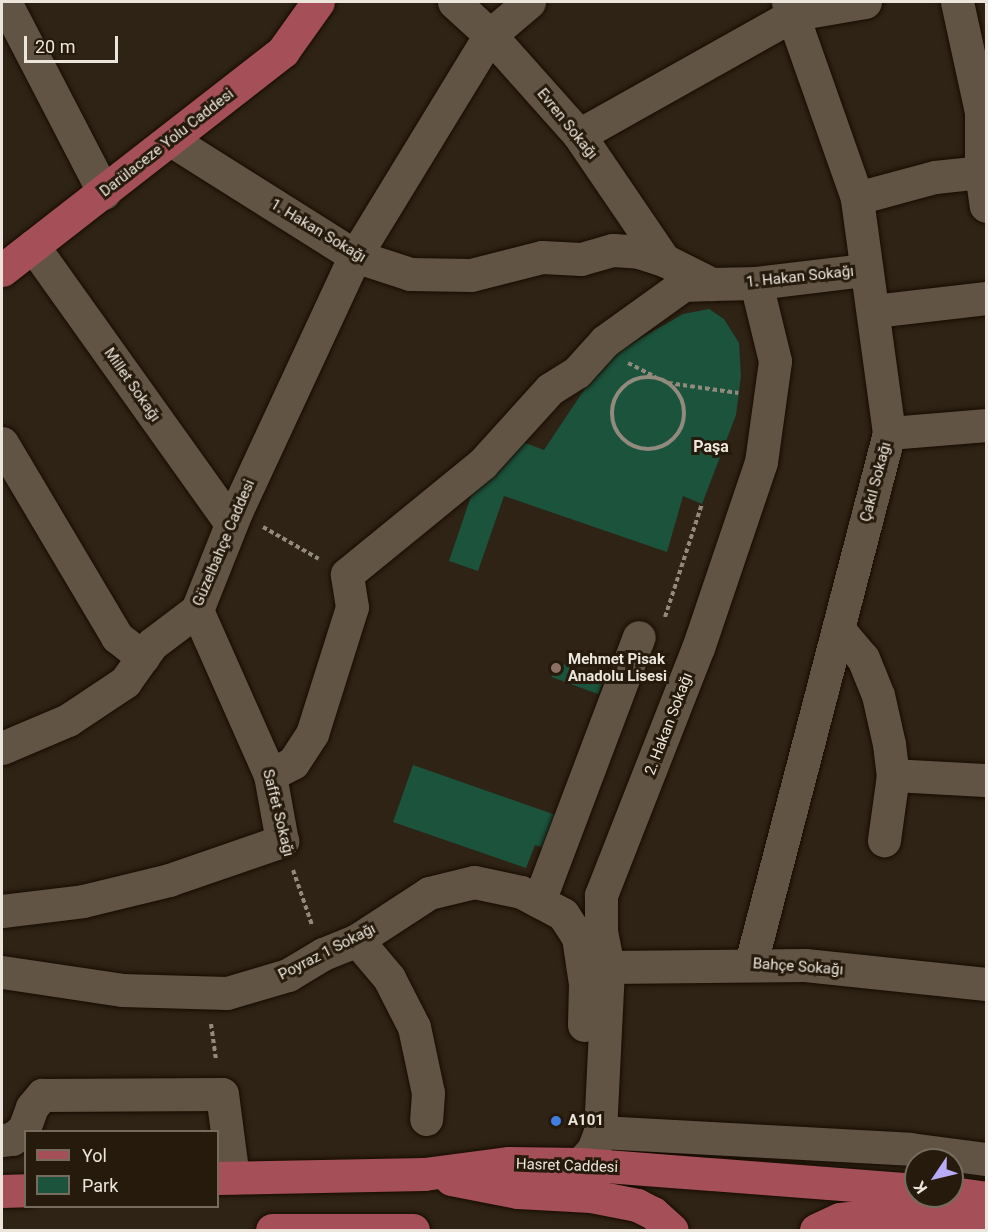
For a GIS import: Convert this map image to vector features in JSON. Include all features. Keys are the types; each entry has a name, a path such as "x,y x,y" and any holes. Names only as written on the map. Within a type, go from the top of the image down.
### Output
{"main road":[{"name":"Darülaceze Yolu Caddesi","path":"2,270 104,193 283,51 318,2"},
{"name":"Hasret Caddesi","path":"225,1178 424,1174 509,1163 580,1164 904,1189"},
{"path":"424,1174 518,1192 591,1196 637,1205 672,1230"},
{"path":"2,1191 24,1190"},
{"path":"964,1195 987,1198"},
{"path":"816,1230 840,1219 867,1216 987,1223"},
{"path":"272,1230 413,1230"}],"street":[{"path":"5,2 104,193"},
{"name":"Evren Sokağı","path":"454,2 490,35 579,135 664,260"},
{"name":"Güzelbahçe Caddesi","path":"2,748 68,720 124,682 152,644 197,610 233,518 355,256 490,35 529,2"},
{"path":"579,135 791,8 866,2"},
{"path":"957,2 981,112 981,172 987,206"},
{"name":"Çakıl Sokağı","path":"752,963 840,632 889,433 857,198 791,8"},
{"name":"1. Hakan Sokağı","path":"171,140 355,256 410,274 445,277 490,272 542,257 581,259 613,250 639,252 664,260 712,284 756,283 865,270"},
{"path":"857,198 935,177 981,172"},
{"name":"Millet Sokağı","path":"33,246 233,518"},
{"name":"2. Hakan Sokağı","path":"580,1164 593,1150 600,1132 608,967 601,932 601,895 698,648 760,462 775,361 756,283"},
{"path":"270,775 293,763 312,734 352,607 347,574 482,464 550,389 578,372 605,341 683,285 712,284"},
{"path":"874,311 987,298"},
{"path":"889,433 987,425"},
{"path":"2,443 117,637 143,657"},
{"name":"Saffet Sokağı","path":"197,610 270,775 282,841"},
{"path":"840,632 864,658 874,686 893,775 884,840"},
{"path":"538,901 639,637"},
{"path":"893,775 987,780"},
{"path":"2,911 83,901 169,880 282,841"},
{"name":"Poyraz 1 Sokağı","path":"2,972 111,988 227,993 288,975 323,954 357,940 429,893 474,882 521,892 563,914 579,937 585,984 580,1164"},
{"path":"357,940 389,978 414,1027 428,1094 426,1119"},
{"name":"Bahçe Sokağı","path":"608,967 752,963 805,965 987,984"},
{"path":"2,1140 12,1139 24,1129 32,1107 42,1095 222,1094 225,1178"},
{"path":"600,1132 910,1149 987,1159"}],"path":[{"path":"626,362 669,383 682,402 684,414 677,436 657,449 633,447 623,440 612,419 611,407 623,386 645,376 669,383 739,393"},
{"path":"639,637 661,628 702,504"},
{"path":"233,518 347,574"},
{"name":"Saffet Sokağı","path":"282,841 323,954"},
{"path":"206,993 222,1094"}],"green space":[{"path":"709,309 724,319 739,343 741,376 736,415 702,504 683,496 667,552 504,496 478,571 449,561 482,464 509,437 544,450 598,369 624,348 683,314"},
{"path":"557,662 604,679 599,694 552,677"},
{"path":"413,765 567,819 553,851 535,845 526,868 393,822"}],"place":[{"name":"Mehmet Pisak Anadolu Lisesi","path":"556,668"},
{"name":"A101","path":"556,1121"}],"district":[{"name":"Paşa","path":"711,447"}]}
